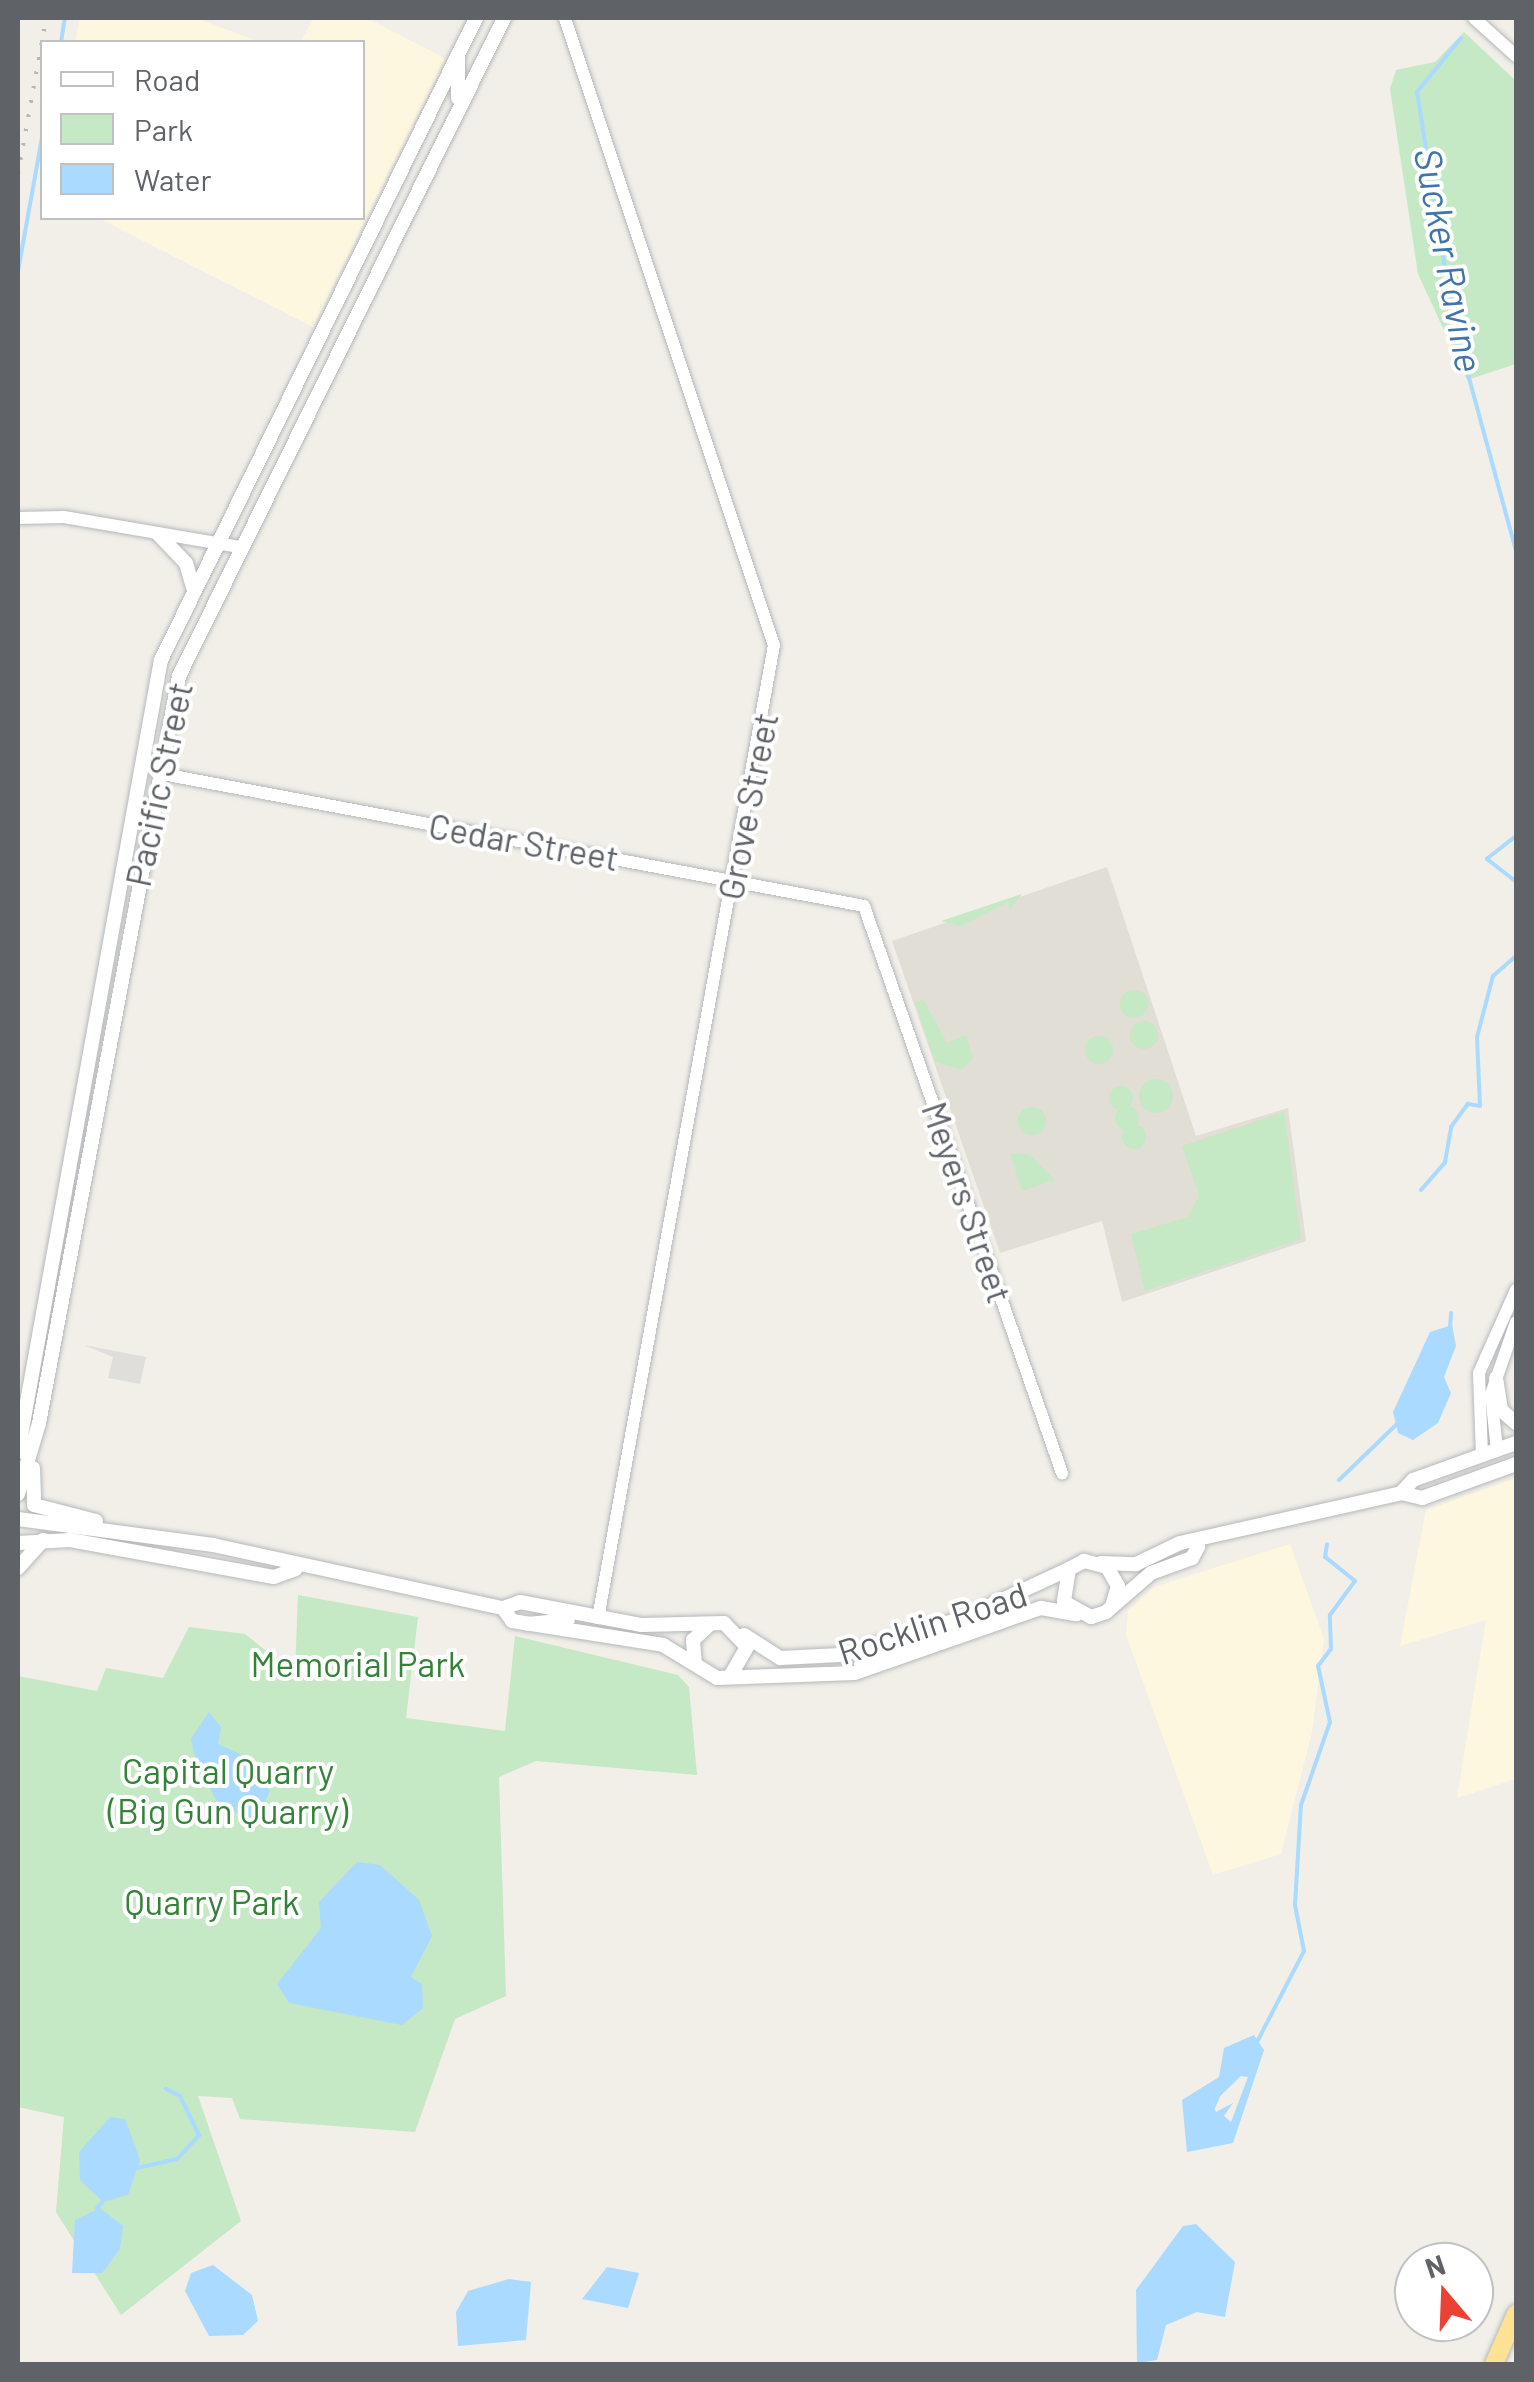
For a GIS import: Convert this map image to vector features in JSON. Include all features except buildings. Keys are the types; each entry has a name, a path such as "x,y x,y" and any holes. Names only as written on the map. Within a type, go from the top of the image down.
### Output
{"highway":[{"path":"1494,2364 1516,2314"}],"main road":[{"name":"Pacific Street","path":"18,1452 136,769 162,660 193,587 312,357 476,18"},
{"name":"Pacific Street","path":"18,1494 39,1423 157,773 179,676 404,213 504,18"},
{"path":"452,123 464,70 458,55"},
{"path":"365,247 404,213"},
{"path":"307,414 312,357"},
{"path":"158,534 186,563 193,587"},
{"path":"1496,1378 1502,1410 1516,1423"},
{"path":"39,1423 34,1504 120,1531"},
{"path":"1198,1546 1112,1606 1076,1614 1061,1590 1068,1569 1198,1546 1401,1493 1516,1443"},
{"path":"1401,1493 1422,1498 1502,1469 1490,1453"},
{"path":"18,1519 213,1545 296,1569 503,1608 528,1624 649,1644"},
{"path":"18,1543 43,1540 151,1554 274,1577 296,1569"},
{"path":"18,1568 43,1540"},
{"path":"151,1554 204,1554 213,1545"},
{"path":"1101,1563 1118,1586 1112,1606"},
{"name":"Rocklin Road","path":"740,1631 780,1658 840,1655 963,1618 1068,1569"},
{"path":"503,1608 520,1602 598,1618 695,1665 730,1676 746,1656 740,1631 712,1624 598,1618 528,1624"},
{"name":"Rocklin Road","path":"730,1676 856,1673 886,1666 1041,1608 1076,1614"},
{"path":"886,1666 963,1629 963,1618"},
{"path":"695,1665 693,1640 712,1624"},
{"path":"856,1673 916,1634"}],"street":[{"name":"Grove Street","path":"566,18 772,633 733,879 598,1618"},
{"path":"1474,18 1516,56"},
{"path":"18,518 240,547"},
{"name":"Cedar Street","path":"157,773 858,903 876,930"},
{"name":"Meyers Street","path":"876,930 1062,1473"},
{"path":"1490,1453 1479,1373 1516,1290"},
{"path":"1490,1453 1496,1378 1516,1322"}],"shaded area":[{"path":"80,18 195,18 255,40 75,40"},
{"path":"314,18 367,18 446,59 313,327 102,220 365,220 365,40 301,40"},
{"path":"1107,867 1196,1136 1288,1108 1306,1241 1122,1302 1102,1221 1000,1253 892,941"},
{"path":"84,1345 146,1357 140,1384 108,1378 113,1357"},
{"path":"1516,1478 1516,1779 1457,1798 1486,1620 1400,1646 1426,1510"},
{"path":"1290,1544 1324,1639 1312,1732 1281,1854 1213,1875 1126,1635 1128,1611 1154,1587"}],"green space":[{"path":"1464,32 1516,81 1516,364 1467,380 1418,274 1390,89 1396,70 1435,62"},
{"path":"1022,894 1010,910 1008,902 961,926 941,921"},
{"path":"1134,990 1144,994 1148,1004 1144,1014 1134,1018 1124,1014 1120,1004 1124,994"},
{"path":"923,999 947,1043 966,1035 973,1058 962,1070 935,1062 915,1002"},
{"path":"1144,1021 1154,1025 1158,1035 1154,1045 1144,1049 1134,1045 1130,1035 1134,1025"},
{"path":"1099,1036 1109,1040 1113,1050 1109,1060 1099,1064 1089,1060 1085,1050 1089,1040"},
{"path":"1156,1079 1168,1084 1173,1096 1168,1108 1156,1113 1144,1108 1139,1096 1144,1084"},
{"path":"1121,1086 1130,1089 1130,1107 1121,1110 1112,1107 1109,1098 1112,1089"},
{"path":"1127,1106 1136,1109 1136,1127 1127,1130 1118,1127 1115,1118 1118,1109"},
{"path":"1032,1107 1042,1111 1046,1121 1042,1131 1032,1135 1022,1131 1018,1121 1022,1111"},
{"path":"1284,1112 1301,1239 1145,1291 1131,1234 1188,1217 1199,1195 1182,1146"},
{"path":"1134,1125 1143,1128 1143,1146 1134,1149 1125,1146 1122,1137 1125,1128"},
{"path":"1010,1153 1030,1155 1055,1180 1022,1191"},
{"name":"Quarry Park","path":"298,1595 418,1617 406,1718 505,1731 515,1636 678,1675 689,1687 697,1775 536,1761 499,1777 506,1996 455,2019 415,2132 240,2119 232,2098 198,2096 241,2221 121,2315 56,2212 64,2117 18,2107 18,1676 97,1691 106,1668 163,1678 189,1627 245,1634 295,1674"}],"water":[{"path":"1452,1325 1456,1346 1444,1377 1451,1393 1438,1423 1413,1440 1398,1433 1393,1412 1430,1332"},
{"path":"209,1712 221,1727 218,1744 247,1757 270,1791 254,1824 216,1800 196,1761 191,1739"},
{"path":"357,1862 380,1865 419,1900 432,1936 411,1977 422,1984 423,2008 402,2025 289,2003 277,1984 321,1928 319,1902"},
{"path":"1254,2035 1264,2050 1233,2143 1187,2152 1182,2100 1219,2077 1224,2048","holes":["1241,2076 1248,2077 1231,2122 1224,2116 1233,2103 1216,2112 1212,2104"]},
{"path":"110,2117 125,2119 140,2160 128,2195 103,2202 80,2180 79,2152"},
{"path":"100,2208 123,2226 120,2249 102,2273 72,2273 75,2220"},
{"path":"1196,2224 1235,2262 1225,2317 1197,2312 1166,2325 1157,2360 1137,2363 1136,2290 1183,2226"},
{"path":"213,2265 252,2295 258,2321 243,2335 209,2336 185,2291 191,2273"},
{"path":"607,2267 639,2273 628,2308 582,2299"},
{"path":"509,2279 531,2282 526,2340 458,2346 456,2312 468,2291"}],"waterway":[{"path":"61,40 65,18"},
{"name":"Sucker Ravine","path":"1461,38 1417,92 1453,319 1516,551"},
{"path":"18,271 40,149"},
{"name":"Sucker Ravine","path":"1516,836 1487,859 1516,882"},
{"name":"Sucker Ravine","path":"1421,1190 1445,1162 1451,1127 1468,1104 1480,1106 1477,1037 1493,976 1516,956"},
{"name":"Sucker Ravine","path":"1450,1328 1451,1313"},
{"name":"Sucker Ravine","path":"1339,1480 1397,1424"},
{"name":"Sucker Ravine","path":"1257,2042 1304,1951 1295,1905 1301,1805 1330,1722 1318,1666 1331,1649 1330,1615 1355,1581 1325,1557 1327,1544"},
{"path":"137,2168 177,2159 199,2135 180,2096 166,2089"},
{"name":"Sucker Ravine","path":"1212,2110 1220,2092"},
{"path":"97,2208 103,2202"}],"railway":[{"path":"42,40 46,18"},
{"path":"18,174 40,51"}],"park label":[{"name":"Memorial Park","path":"358,1663"},
{"name":"Capital Quarry (Big Gun Quarry)","path":"228,1790"}]}
